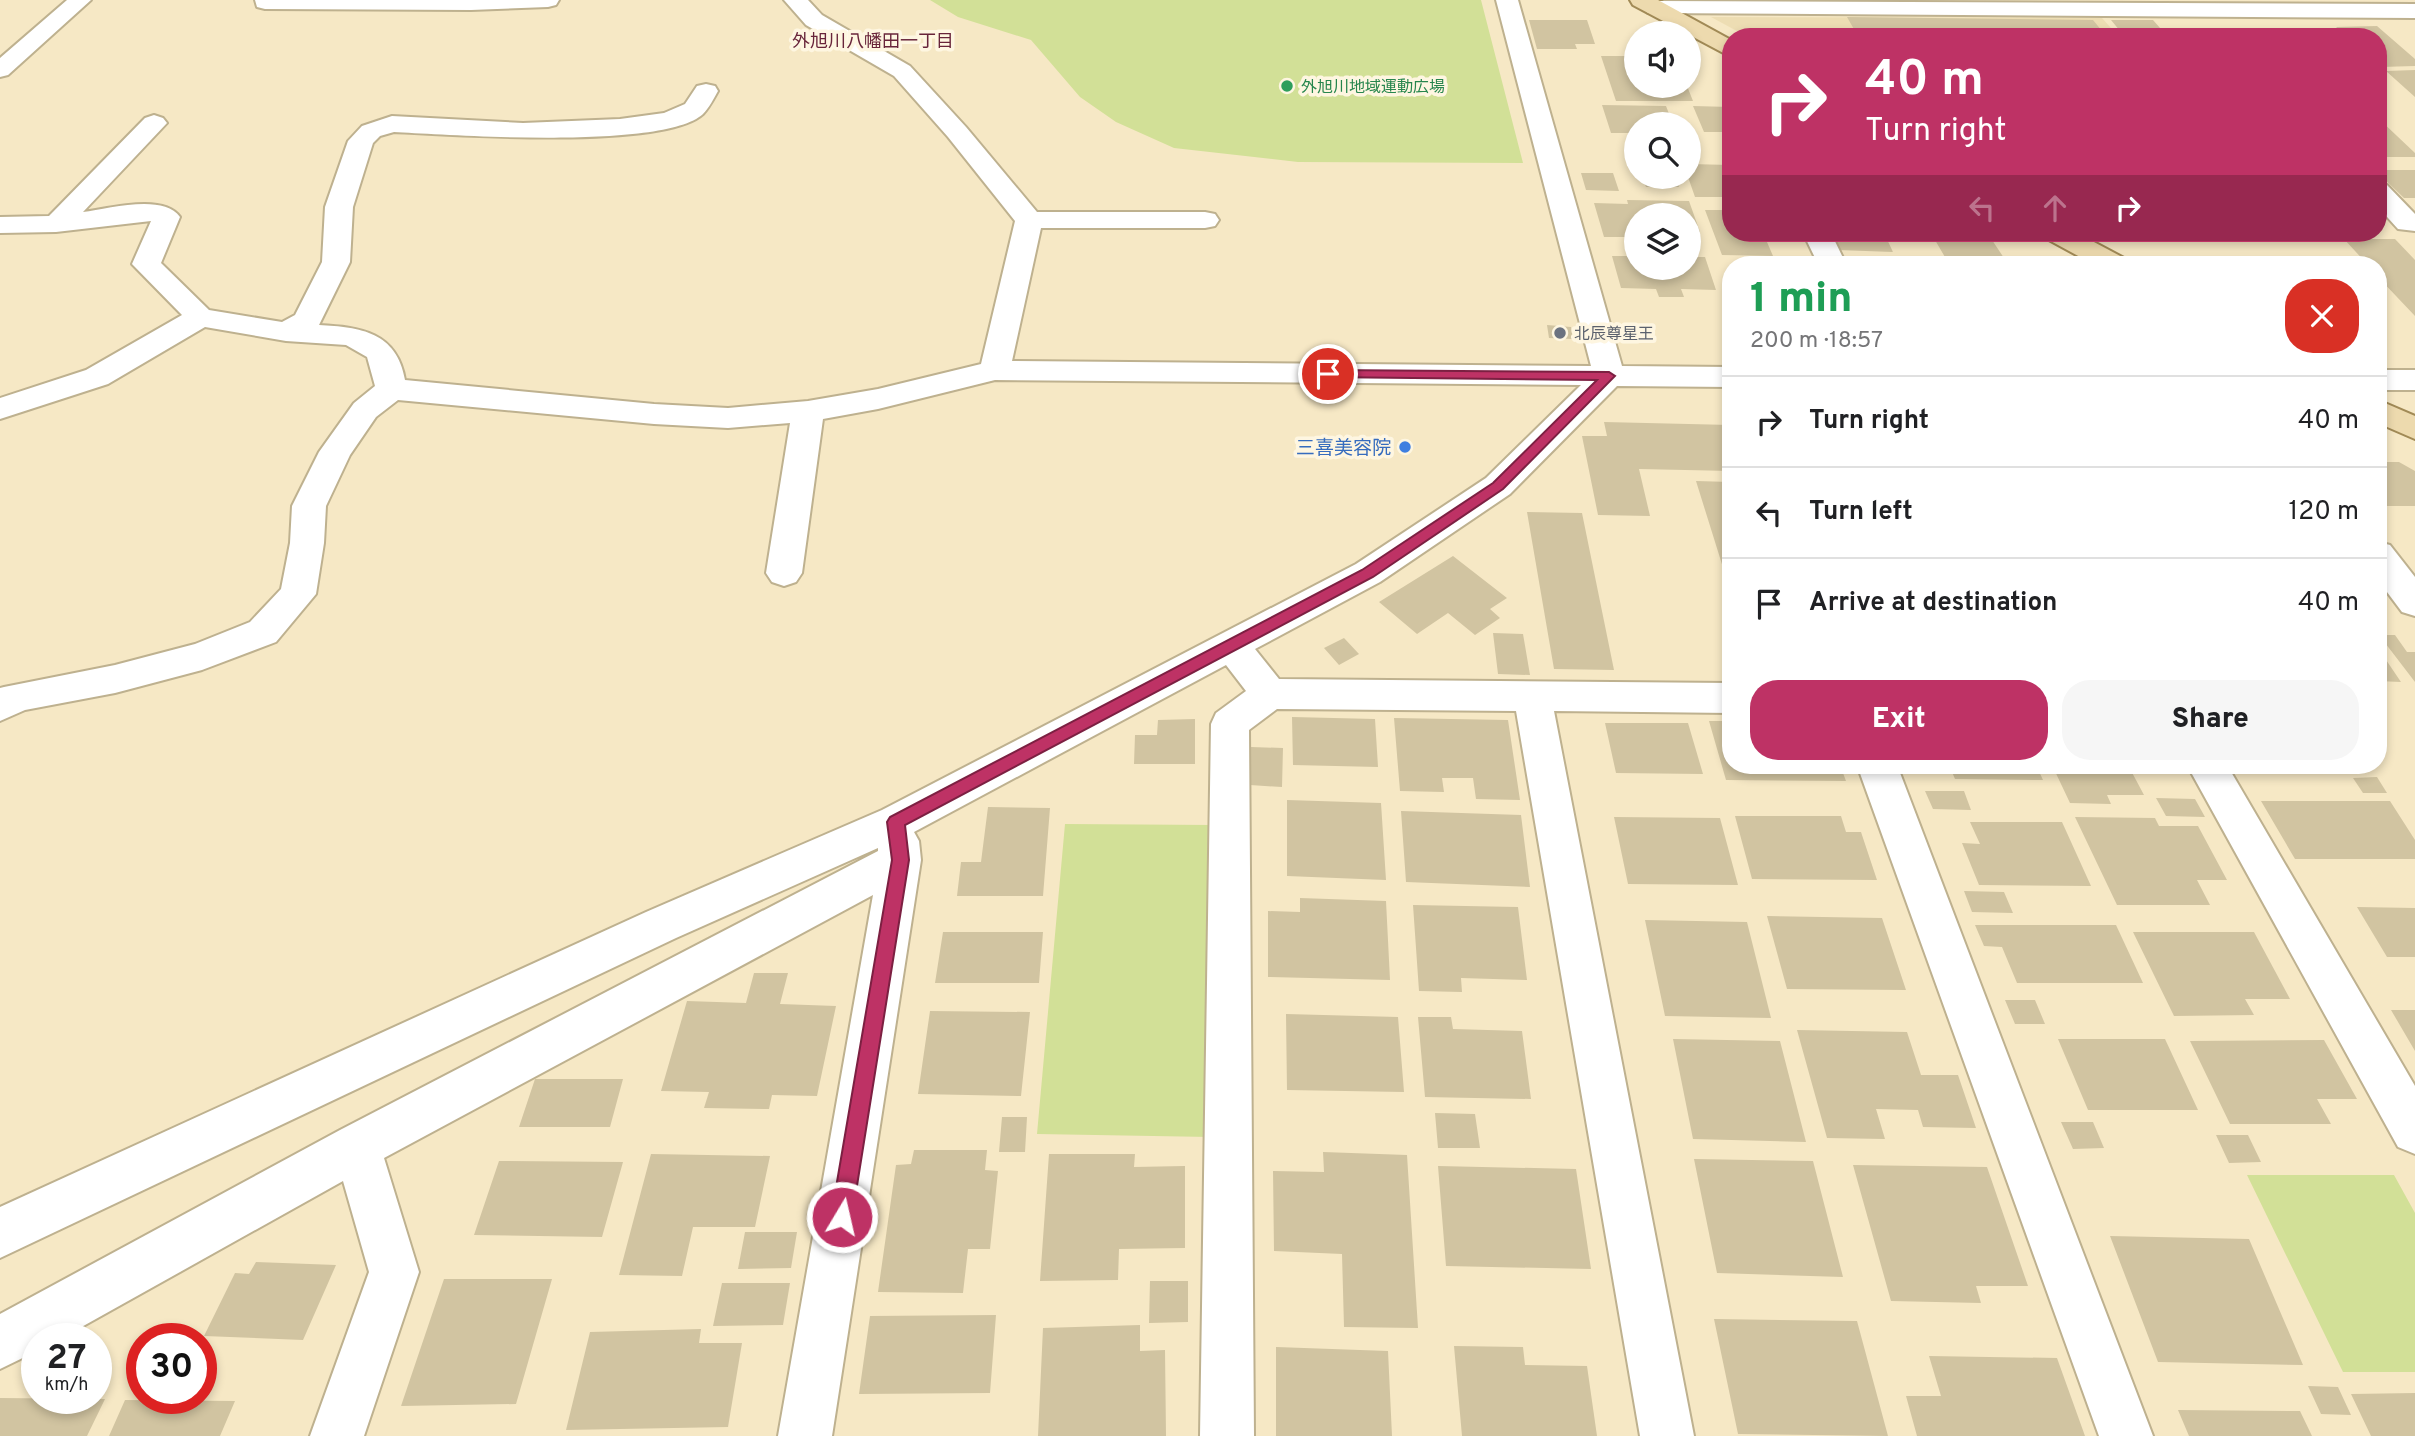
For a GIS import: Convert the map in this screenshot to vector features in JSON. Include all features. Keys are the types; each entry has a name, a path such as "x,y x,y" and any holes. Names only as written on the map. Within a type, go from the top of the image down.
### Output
{"main road":[{"path":"1648,4 1722,45"},
{"path":"2074,242 2099,256"},
{"path":"2387,415 2415,429"}],"street":[{"path":"0,70 80,0"},
{"path":"269,0 265,2 471,4 548,0"},
{"path":"795,0 814,20 902,71 957,132 1029,220"},
{"path":"1507,0 1609,376"},
{"path":"1648,4 2091,4 2183,9 2415,11"},
{"path":"2183,9 2201,28"},
{"path":"286,332 307,320 336,262 339,207 361,141 371,131 392,124 523,131 620,127 670,120 694,109 706,91"},
{"path":"56,224 154,123"},
{"path":"2387,201 2408,223 2415,223"},
{"path":"0,225 56,224 151,211 166,217 146,264 200,317 286,332 353,336 380,352 391,389"},
{"path":"1029,220 1205,220"},
{"path":"995,370 1029,220"},
{"path":"0,409 96,377 200,317"},
{"path":"0,706 17,697 115,680 202,656 263,632 298,594 307,543 309,506 335,452 365,410 391,389 728,418 808,411 878,400 995,370 1722,377"},
{"path":"0,1343 357,1147 898,841 1231,645 1368,573 1498,486 1609,376"},
{"path":"2387,380 2415,380"},
{"path":"784,573 808,411"},
{"path":"2387,566 2415,603"},
{"path":"1231,645 1269,694"},
{"path":"1227,1436 1230,724 1269,694 1722,698"},
{"path":"1532,696 1667,1436"},
{"path":"1880,774 2126,1436"},
{"path":"2212,774 2415,1132"},
{"path":"0,1233 661,925 898,841"},
{"path":"805,1436 898,841"},
{"path":"338,1436 394,1272 357,1147"}],"shaded area":[{"path":"1711,17 2102,18 2111,28 1731,28"}],"green space":[{"name":"外旭川地域運動広場","path":"930,0 1481,0 1523,163 1298,162 1174,148 1116,122 1080,97 1031,40 958,17"},
{"path":"1065,824 1214,825 1211,1137 1037,1134"},
{"path":"2247,1175 2394,1175 2415,1213 2415,1372 2343,1372"}],"building":[{"path":"1847,17 2093,20 2100,28 1853,28"},
{"path":"1529,20 1587,20 1595,44 1575,44 1577,49 1537,49"},
{"path":"2111,20 2153,20 2160,28 2118,28"},
{"path":"2377,26 2379,28 2337,28"},
{"path":"2387,35 2415,59 2415,66 2387,67"},
{"path":"1601,56 1624,56 1624,98 1692,98 1693,101 1616,101"},
{"path":"2415,70 2415,97 2387,72"},
{"path":"1602,105 1666,106 1668,112 1624,112 1624,133 1611,133"},
{"path":"1693,106 1722,107 1722,132 1704,132 1701,112 1696,112"},
{"path":"2387,127 2415,153 2415,157 2387,157"},
{"path":"1701,164 1722,165 1722,197 1695,197 1692,189 1701,189"},
{"path":"2387,170 2415,170 2415,198 2404,198 2387,182"},
{"path":"1581,173 1613,173 1619,191 1586,190"},
{"path":"1627,200 1690,203 1628,203"},
{"path":"1594,203 1624,204 1624,237 1604,237"},
{"path":"1705,210 1722,210 1722,242 1767,242 1773,256 1722,255"},
{"path":"2387,239 2395,239 2415,260 2415,316 2387,286 2387,256 2360,256 2347,242 2387,242"},
{"path":"1834,242 1888,242 1893,252 1838,250"},
{"path":"1936,242 1993,242 2003,256 1944,256"},
{"path":"1612,256 1624,256 1624,280 1701,280 1701,257 1705,257 1716,290 1681,289 1684,297 1659,297 1656,289 1621,288"},
{"name":"北辰尊星王","path":"1547,325 1571,327 1573,339 1549,338"},
{"path":"1604,422 1722,425 1722,471 1639,469 1650,516 1598,515 1582,436 1607,436"},
{"path":"2387,462 2399,462 2415,471 2415,506 2387,506"},
{"path":"1696,481 1722,482 1722,564"},
{"path":"1527,512 1582,513 1614,670 1554,669"},
{"path":"1453,556 1507,598 1490,609 1500,618 1475,635 1448,613 1417,634 1379,602"},
{"path":"1493,633 1523,634 1530,675 1498,674"},
{"path":"2387,635 2395,635 2407,652 2415,652 2415,682 2387,645"},
{"path":"1344,638 1359,654 1339,665 1324,648"},
{"path":"2387,661 2401,682 2387,681"},
{"path":"1292,717 1375,719 1378,767 1293,765"},
{"path":"1394,718 1508,720 1520,800 1476,799 1473,778 1442,778 1444,792 1400,791"},
{"path":"1195,719 1195,764 1134,764 1135,735 1157,735 1158,720"},
{"path":"1709,721 1722,721 1722,766"},
{"path":"1605,723 1688,723 1703,774 1616,773"},
{"path":"1251,747 1283,748 1282,787 1250,785"},
{"path":"1724,774 1843,774 1846,781 1726,780"},
{"path":"1953,774 2040,774 2043,780 1955,779"},
{"path":"2056,774 2133,774 2144,795 2107,795 2111,804 2070,803"},
{"path":"2377,777 2387,793 2363,793 2353,778"},
{"path":"1925,791 1964,791 1971,810 1933,809"},
{"path":"2156,798 2195,799 2205,817 2166,816"},
{"path":"1287,800 1381,803 1386,880 1287,876"},
{"path":"2261,801 2390,801 2415,840 2415,859 2295,859"},
{"path":"988,807 1050,808 1043,896 957,896 961,862 981,862"},
{"path":"1401,811 1521,815 1530,887 1406,882"},
{"path":"1735,816 1841,816 1846,832 1861,832 1877,880 1752,879"},
{"path":"1614,817 1720,818 1738,885 1628,884"},
{"path":"2075,817 2155,818 2159,826 2198,826 2227,880 2197,880 2210,905 2117,905"},
{"path":"1970,822 2062,822 2091,886 1979,885 1962,843 1980,844"},
{"path":"1964,891 2004,892 2013,913 1972,912"},
{"path":"1300,898 1386,901 1390,980 1268,977 1268,911 1300,912"},
{"path":"1413,905 1518,907 1527,980 1461,978 1462,992 1419,991"},
{"path":"2357,907 2415,908 2415,957 2387,957"},
{"path":"1767,916 1882,918 1906,990 1787,989"},
{"path":"1645,920 1747,922 1771,1018 1665,1016"},
{"path":"1975,925 2116,925 2143,983 2017,983 2002,947 1984,946"},
{"path":"943,932 1043,932 1039,983 935,983"},
{"path":"2133,932 2254,932 2290,999 2245,999 2254,1015 2174,1016"},
{"path":"754,973 788,973 780,1004 836,1006 817,1096 772,1095 769,1109 704,1108 709,1092 661,1091 687,1001 746,1003"},
{"path":"2005,1000 2035,1000 2045,1024 2015,1024"},
{"path":"2391,1010 2415,1010 2415,1051"},
{"path":"930,1011 1030,1012 1021,1096 918,1094"},
{"path":"1286,1014 1398,1017 1404,1092 1287,1090"},
{"path":"1418,1017 1451,1017 1453,1029 1522,1031 1531,1099 1425,1097"},
{"path":"1797,1030 1907,1032 1921,1075 1958,1075 1976,1128 1923,1127 1918,1110 1876,1109 1885,1139 1827,1138"},
{"path":"1673,1039 1780,1041 1806,1142 1693,1139"},
{"path":"2058,1039 2165,1039 2198,1110 2088,1110"},
{"path":"2324,1040 2357,1099 2317,1099 2331,1124 2230,1124 2190,1041"},
{"path":"535,1079 623,1079 610,1127 519,1127"},
{"path":"1435,1113 1475,1114 1480,1148 1438,1148"},
{"path":"1002,1117 1027,1117 1025,1152 999,1152"},
{"path":"2061,1122 2093,1122 2104,1148 2073,1149"},
{"path":"2216,1135 2248,1135 2261,1162 2229,1163"},
{"path":"914,1150 987,1150 985,1170 998,1171 990,1249 968,1249 963,1293 878,1292 896,1165 911,1164"},
{"path":"1323,1152 1407,1155 1418,1328 1344,1327 1342,1254 1274,1251 1273,1171 1324,1172"},
{"path":"651,1154 770,1156 755,1227 693,1227 682,1276 619,1275"},
{"path":"1049,1154 1135,1154 1134,1167 1185,1166 1185,1248 1119,1249 1118,1280 1040,1281"},
{"path":"1694,1159 1813,1161 1843,1277 1717,1273"},
{"path":"499,1161 623,1162 602,1237 474,1235"},
{"path":"1853,1165 1987,1167 2028,1286 1976,1286 1981,1303 1891,1301"},
{"path":"1438,1166 1576,1169 1591,1269 1446,1266"},
{"path":"745,1232 797,1232 791,1268 738,1269"},
{"path":"2110,1236 2249,1239 2303,1365 2158,1362"},
{"path":"256,1262 336,1265 303,1340 217,1337 217,1323 210,1323 235,1273 249,1274"},
{"path":"444,1279 552,1279 516,1404 401,1406"},
{"path":"1150,1281 1188,1281 1188,1322 1149,1323"},
{"path":"722,1283 790,1283 783,1325 713,1326"},
{"path":"996,1315 990,1393 859,1394 870,1316"},
{"path":"1714,1319 1857,1321 1888,1436 1738,1434"},
{"path":"1140,1325 1140,1351 1165,1350 1166,1436 1038,1436 1043,1328"},
{"path":"701,1329 699,1343 742,1343 728,1427 566,1430 590,1332"},
{"path":"1454,1346 1523,1347 1525,1365 1587,1366 1597,1436 1462,1436"},
{"path":"1276,1347 1388,1351 1392,1436 1276,1436"},
{"path":"1929,1356 2057,1358 2085,1436 1917,1436 1906,1396 1941,1396"},
{"path":"2308,1386 2338,1387 2351,1415 2321,1414"},
{"path":"2415,1393 2415,1436 2371,1436 2351,1394"},
{"path":"0,1398 21,1398 21,1414 98,1414 87,1436 0,1436"},
{"path":"125,1400 126,1414 217,1414 217,1401 235,1401 220,1436 109,1436"},
{"path":"2178,1410 2300,1411 2312,1436 2189,1436"}],"place":[{"name":"外旭川地域運動広場","path":"1287,86"},
{"name":"北辰尊星王","path":"1560,333"},
{"name":"三喜美容院","path":"1405,447"}],"district":[{"name":"外旭川八幡田一丁目","path":"873,41"}],"route":[{"path":"842,1217 900,860 896,822 1368,573 1498,486 1609,376 1328,374"}]}
